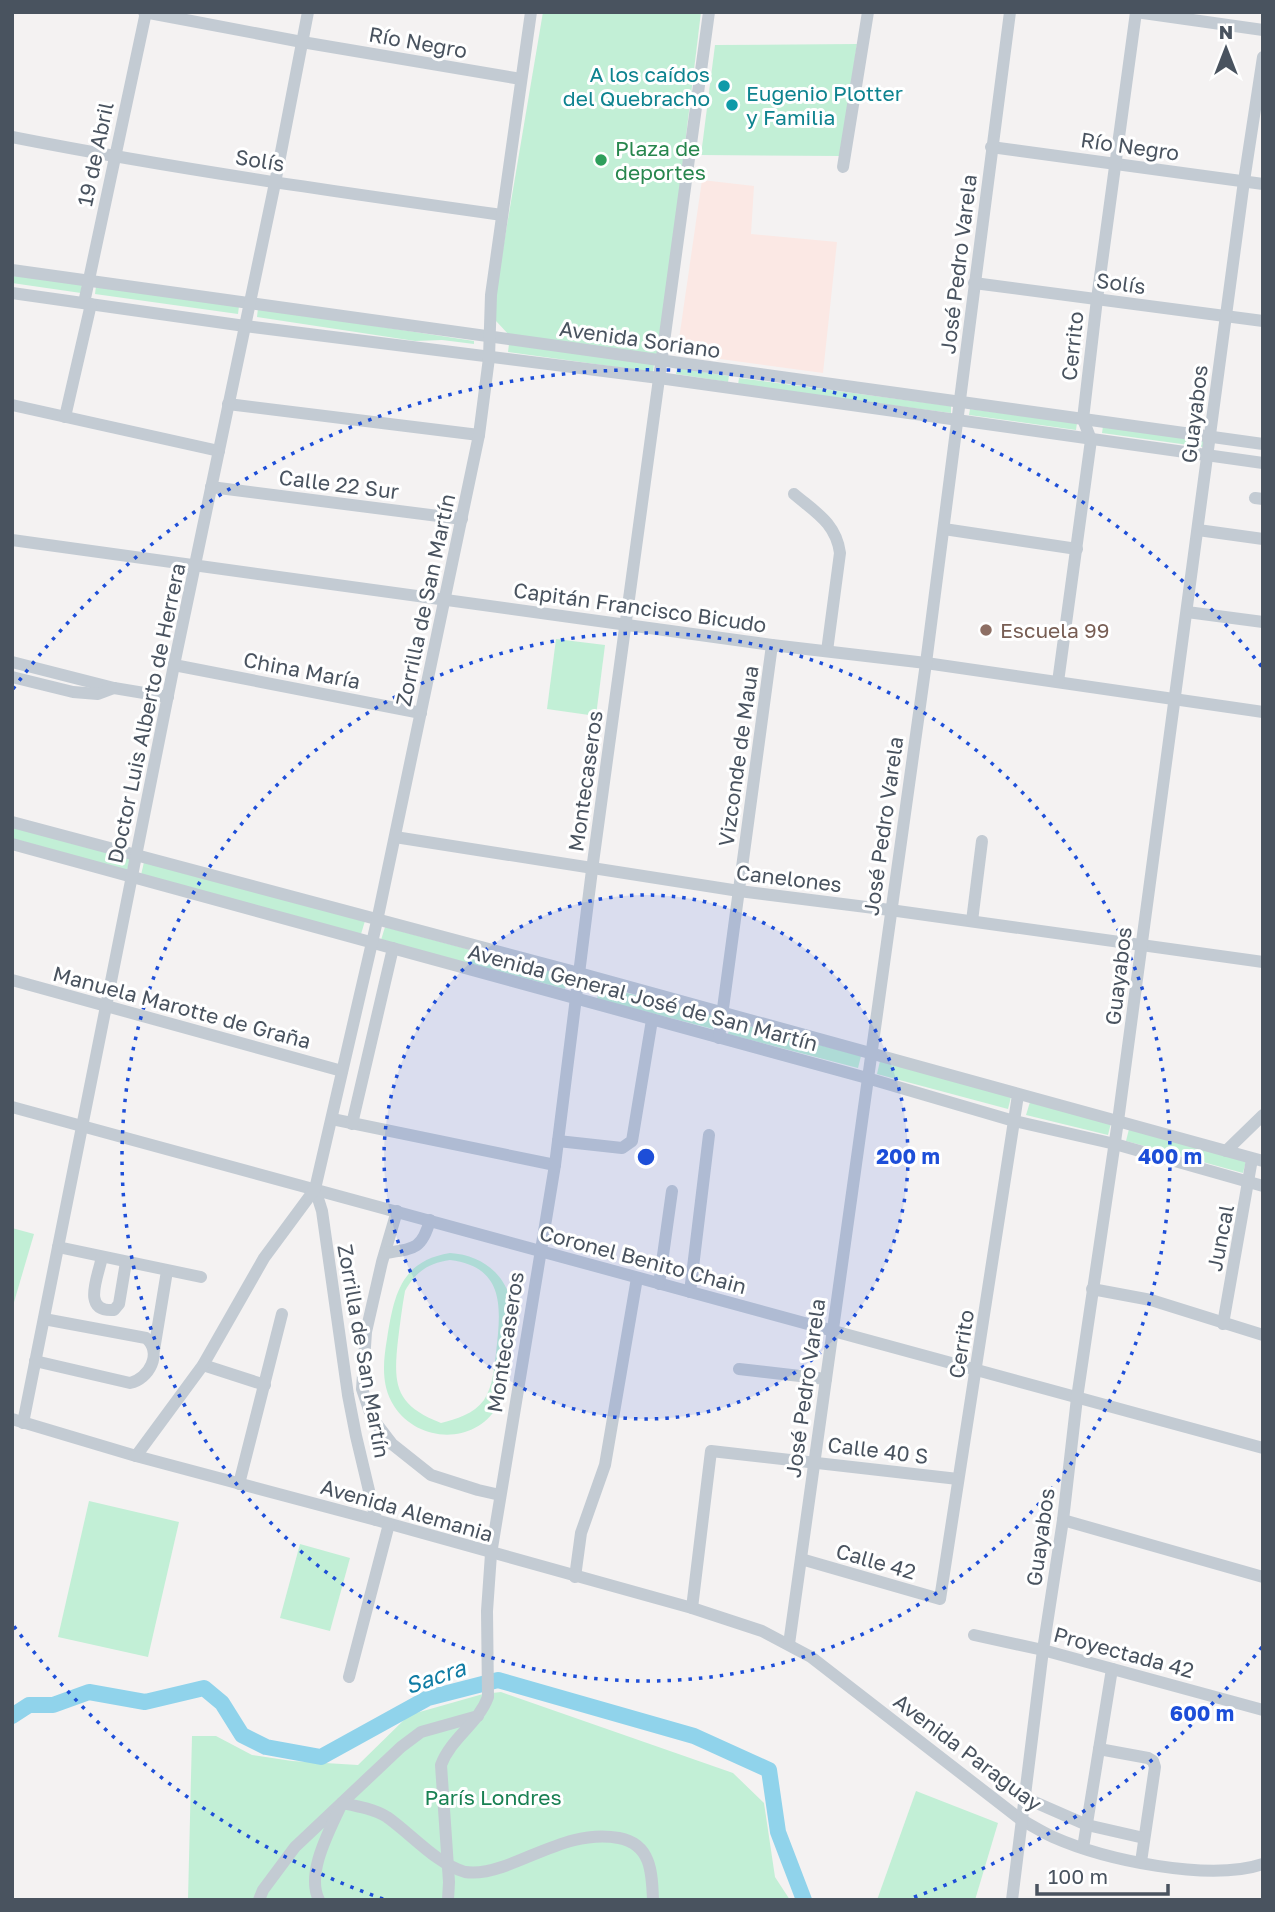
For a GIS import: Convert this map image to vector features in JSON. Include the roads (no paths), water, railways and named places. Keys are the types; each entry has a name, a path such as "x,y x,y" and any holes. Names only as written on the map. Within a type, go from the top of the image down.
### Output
{"street":[{"name":"Río Negro","path":"145,12 521,79"},
{"name":"19 de Abril","path":"65,417 88,304 88,281 145,12"},
{"name":"Doctor Luis Alberto de Herrera","path":"18,1421 44,1319 308,12"},
{"name":"Zorrilla de San Martín","path":"136,1456 203,1365 264,1258 315,1189 377,921 479,435 489,358 491,295 531,12"},
{"name":"Montecaseros","path":"478,1716 488,1697 487,1611 491,1553 555,1165 592,870 709,12"},
{"path":"843,167 868,12"},
{"name":"José Pedro Varela","path":"789,1644 926,663 1010,12"},
{"path":"1136,12 1263,30"},
{"name":"Cerrito","path":"1058,682 1091,440 1083,419 1136,12"},
{"name":"Guayabos","path":"1012,1900 1020,1819 1063,1520 1077,1398 1115,1144 1263,57"},
{"name":"Solís","path":"12,137 114,157 275,183 502,215"},
{"name":"Río Negro","path":"992,147 1263,184"},
{"name":"Avenida Soriano","path":"12,270 1263,444"},
{"name":"Solís","path":"974,283 1263,321"},
{"name":"Avenida Soriano","path":"12,293 245,326 659,378 1263,463"},
{"path":"729,388 731,371"},
{"path":"228,404 479,435"},
{"path":"12,405 219,451"},
{"name":"Calle 22 Sur","path":"211,487 462,519"},
{"path":"794,494 828,523 838,537 840,552 827,651"},
{"path":"944,529 1077,549"},
{"path":"1198,530 1263,539"},
{"name":"Capitán Francisco Bicudo","path":"12,540 772,645 926,663 1263,712"},
{"path":"1187,612 1263,622"},
{"name":"Vizconde de Maua","path":"719,1038 772,645"},
{"path":"12,662 114,688 168,697"},
{"name":"China María","path":"174,665 421,713"},
{"path":"12,677 74,692 98,694 114,688"},
{"name":"Avenida General José de San Martín","path":"12,822 579,973 1258,1160"},
{"name":"Canelones","path":"395,836 592,870 1263,962"},
{"path":"972,921 982,841"},
{"name":"Avenida General José de San Martín","path":"12,845 867,1078 1014,1121 1115,1144 1256,1184"},
{"path":"352,1124 393,948"},
{"name":"Manuela Marotte de Graña","path":"12,980 342,1071"},
{"path":"558,1142 622,1148 632,1141 652,1020"},
{"name":"Cerrito","path":"940,1599 1018,1095"},
{"name":"Coronel Benito Chain","path":"12,1107 1263,1448"},
{"path":"1226,1151 1263,1115"},
{"path":"332,1119 555,1165"},
{"path":"690,1292 709,1135"},
{"name":"Juncal","path":"1223,1324 1256,1184 1258,1160"},
{"name":"Zorrilla de San Martín","path":"315,1189 322,1210 356,1436 376,1520"},
{"path":"659,1283 673,1191"},
{"path":"397,1211 366,1343 362,1389 372,1418 392,1444 431,1475 500,1495"},
{"path":"385,1253 407,1250 419,1245 425,1238 430,1220"},
{"path":"58,1247 201,1277"},
{"path":"102,1257 93,1298 96,1306 103,1311 114,1310 119,1304 126,1262"},
{"path":"35,1361 130,1383 140,1381 149,1372 167,1270"},
{"path":"575,1577 581,1533 605,1465 637,1278"},
{"path":"1093,1289 1152,1300 1263,1335"},
{"path":"239,1484 282,1314"},
{"path":"44,1319 146,1338 154,1350"},
{"path":"203,1365 265,1385"},
{"path":"738,1369 825,1380"},
{"name":"Avenida Alemania","path":"18,1421 136,1456 692,1608 762,1631 789,1644"},
{"name":"Calle 40 S","path":"692,1608 711,1451 958,1479"},
{"path":"1063,1520 1263,1577"},
{"path":"349,1677 389,1524"},
{"name":"Calle 42","path":"801,1559 940,1599"},
{"name":"Proyectada 42","path":"974,1635 1043,1650 1263,1710"},
{"name":"Avenida Paraguay","path":"789,1644 811,1657 1020,1819 1052,1837 1083,1848 1141,1862 1227,1872 1263,1864"},
{"path":"1083,1848 1112,1669"},
{"path":"259,1900 263,1890 295,1847 401,1747 421,1732 478,1716"},
{"path":"448,1900 441,1765 446,1750 478,1716"},
{"path":"1099,1749 1153,1761 1155,1767 1141,1862"},
{"path":"1023,1797 1087,1825 1144,1838"},
{"path":"342,1803 366,1808 385,1816 448,1864 466,1872 485,1872 559,1843 582,1837 609,1836 627,1839 641,1847 651,1864 653,1900"},
{"path":"319,1900 314,1887 316,1870 323,1846 342,1803"}],"waterway":[{"name":"Sacra","path":"12,1716 29,1705 53,1705 89,1692 145,1702 204,1688 222,1703 242,1735 266,1747 321,1757 428,1698 498,1680 694,1736 769,1770 778,1832 804,1900"}],"place":[{"name":"A los caídos del Quebracho","path":"724,86"},
{"name":"Eugenio Plotter y Familia","path":"732,105"},
{"name":"Plaza de deportes","path":"601,160"},
{"name":"Escuela 99","path":"986,630"}],"park label":[{"name":"París Londres","path":"493,1797"}]}
